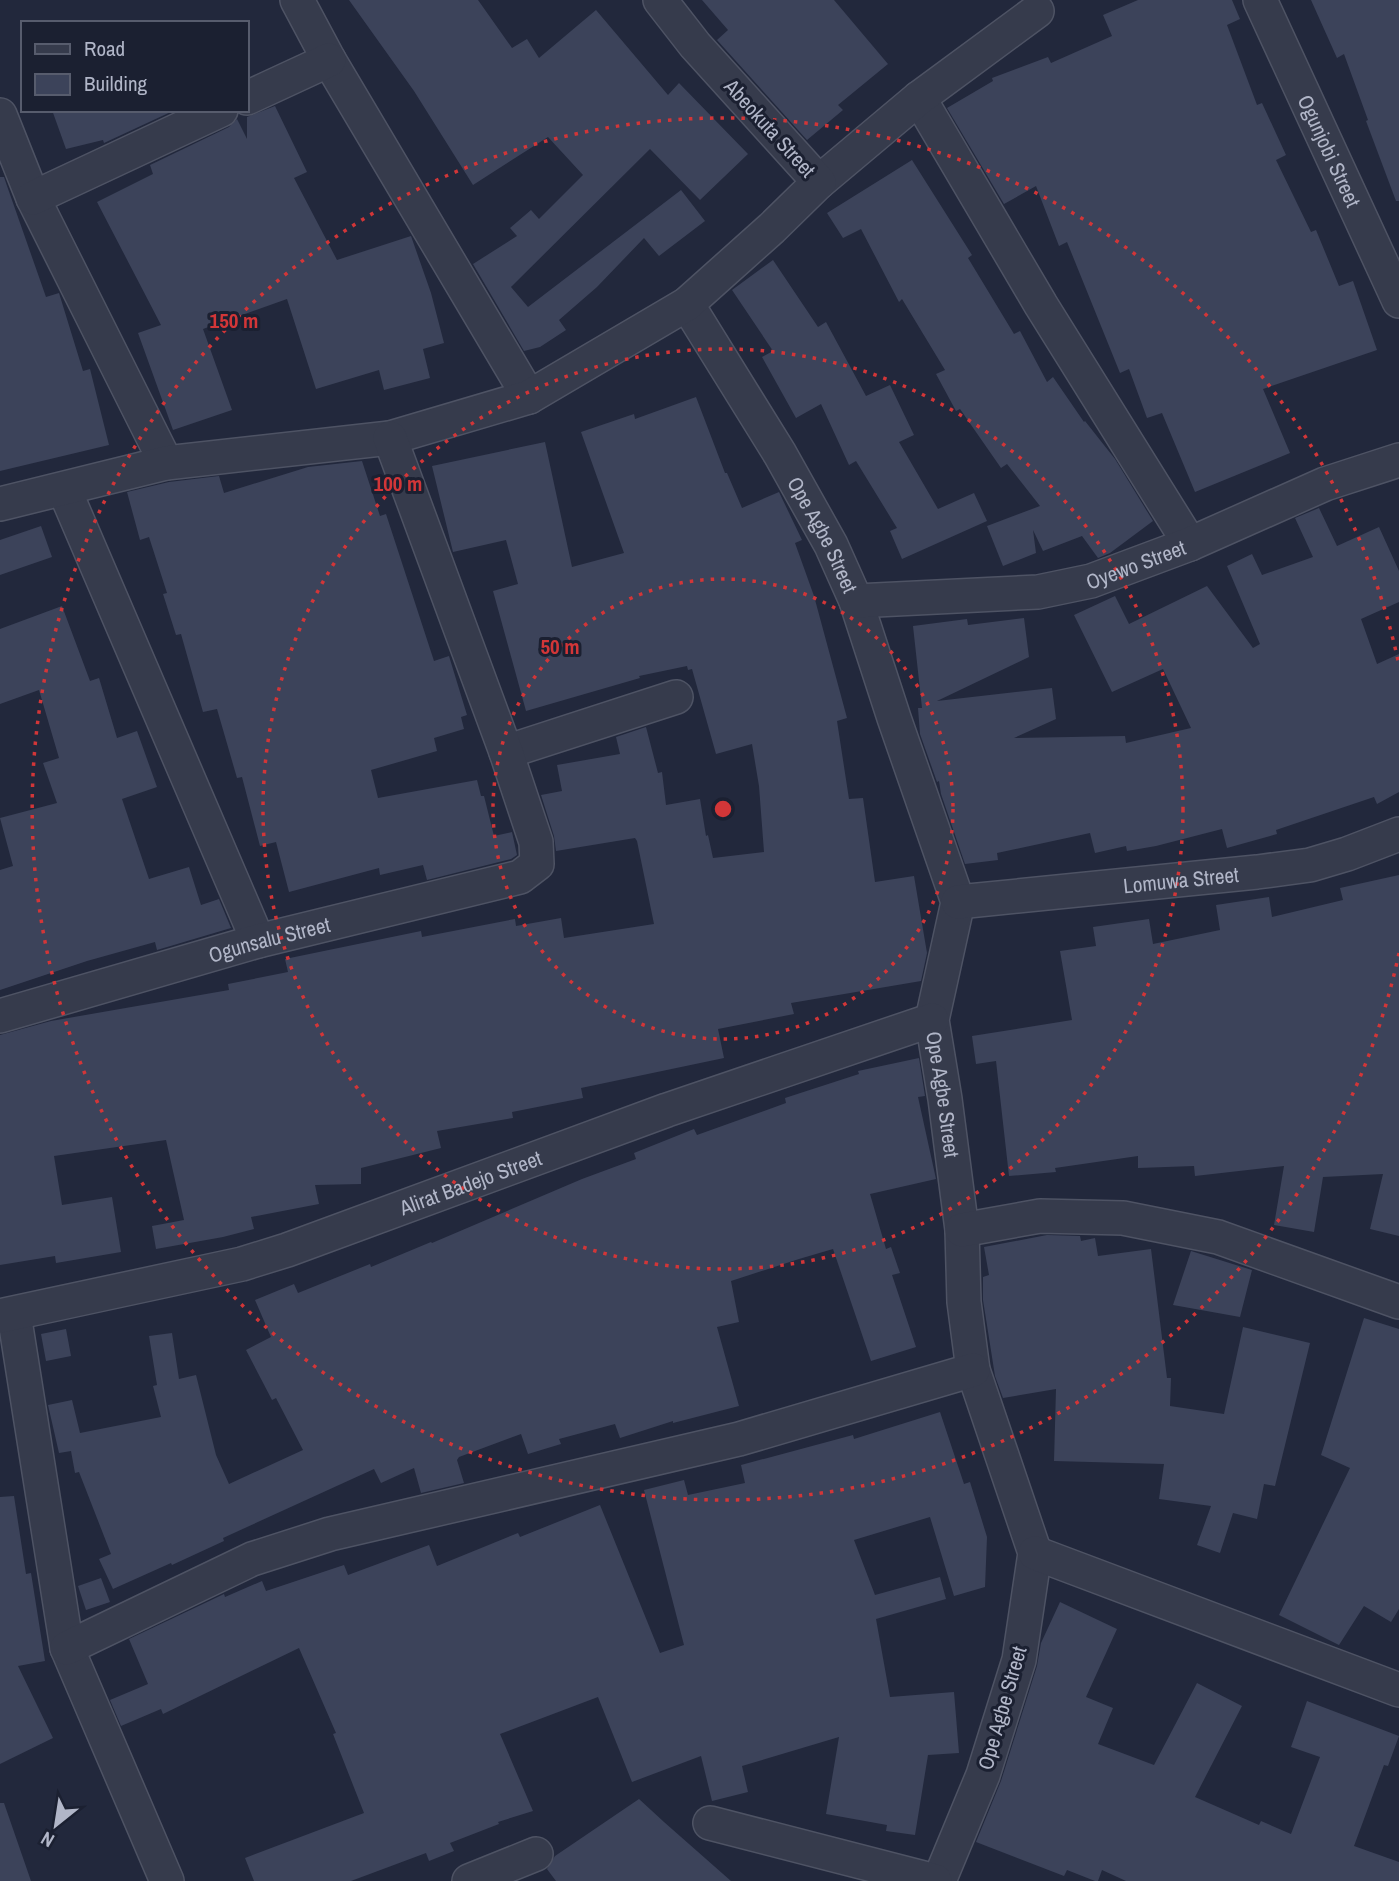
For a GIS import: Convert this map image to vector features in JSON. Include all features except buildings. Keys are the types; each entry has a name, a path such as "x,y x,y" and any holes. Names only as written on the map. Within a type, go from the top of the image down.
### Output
{"street":[{"path":"297,0 329,60 528,397"},
{"name":"Abeokuta Street","path":"0,504 166,463 390,438 528,397 687,304 819,182 695,45 660,0"},
{"name":"Ogunjobi Street","path":"1260,0 1399,301"},
{"path":"819,182 919,98 1037,11"},
{"path":"248,98 329,60"},
{"path":"919,98 1041,305 1190,544"},
{"path":"33,198 217,112"},
{"path":"0,115 33,198 166,463"},
{"name":"Ope Agbe Street","path":"687,304 831,545 856,601 958,902 932,1020 962,1230 964,1302 973,1370 1035,1553 1019,1660 983,1775 937,1881"},
{"path":"390,438 506,752 676,697"},
{"name":"Oyewo Street","path":"856,601 1038,593 1091,581 1190,544 1325,484 1399,460"},
{"path":"64,489 258,941"},
{"name":"Ogunsalu Street","path":"0,1016 258,941 520,877 537,864 536,842 506,752"},
{"name":"Lomuwa Street","path":"958,902 1310,865 1399,834"},
{"name":"Alirat Badejo Street","path":"7,1315 242,1264 287,1250 667,1110 932,1020"},
{"path":"962,1230 1040,1216 1123,1218 1217,1237 1399,1302"},
{"path":"7,1315 67,1648 167,1881"},
{"path":"67,1648 252,1559 330,1534 739,1438 973,1370"},
{"path":"1035,1553 1399,1690"},
{"path":"710,1823 937,1881"},
{"path":"469,1881 536,1854"}]}
